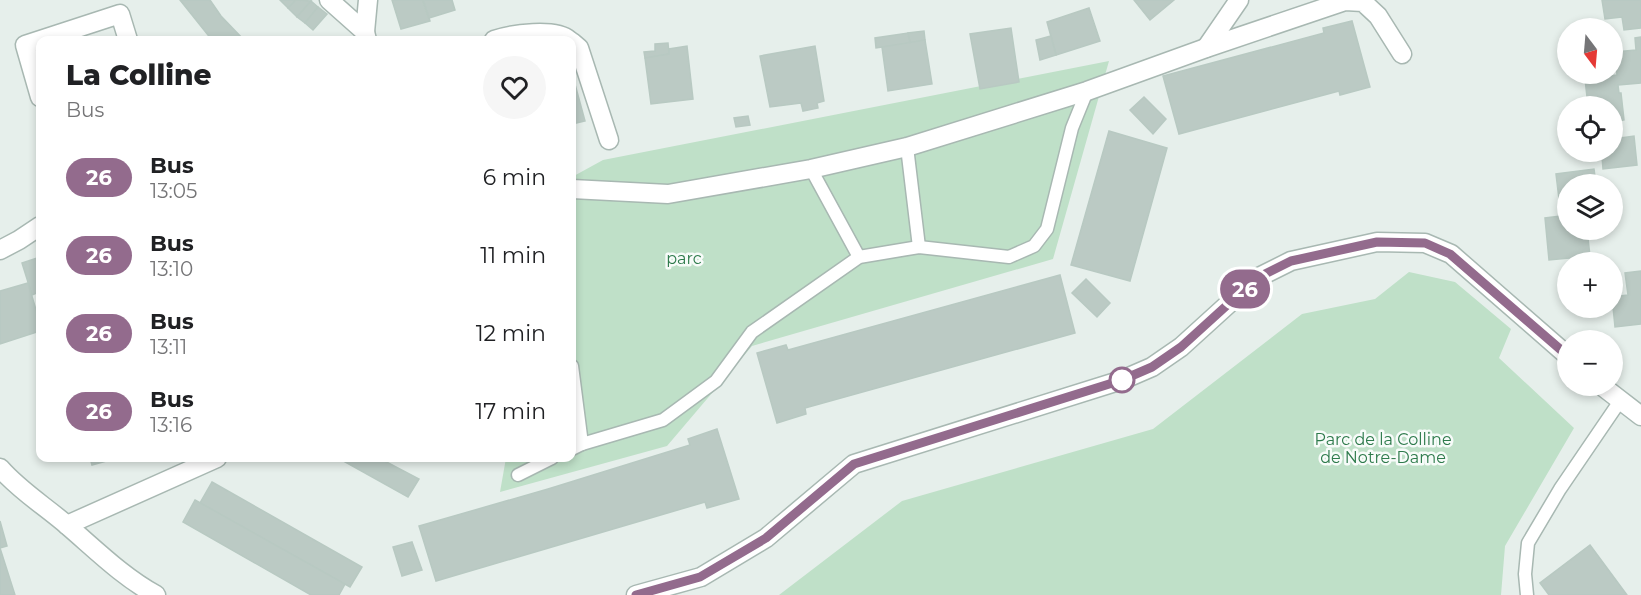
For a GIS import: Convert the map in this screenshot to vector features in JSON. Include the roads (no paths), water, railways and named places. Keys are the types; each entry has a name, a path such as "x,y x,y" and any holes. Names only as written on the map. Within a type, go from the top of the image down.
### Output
{"street":[{"path":"329,0 366,36"},
{"path":"366,36 368,0"},
{"path":"1206,48 1239,0"},
{"path":"576,189 668,194 811,169 907,147 1086,91 1345,1 1363,2 1378,16 1402,54"},
{"path":"53,36 120,14 127,36"},
{"path":"524,36 546,33 564,36"},
{"path":"36,41 25,45 36,83"},
{"path":"576,46 579,48 609,140"},
{"path":"0,250 36,229"},
{"path":"636,595 700,577 766,538 854,464 1122,380 1152,367 1181,347 1257,278 1291,261 1377,242 1425,243 1450,254 1557,346"},
{"path":"1615,396 1641,416"},
{"path":"67,525 209,462"},
{"path":"3,476 67,525 103,558 156,595"}],"lane":[{"path":"576,430 577,446 663,420 716,381 752,332 859,257 919,248 1009,257 1034,246 1047,229 1072,128 1086,91"},
{"path":"907,147 919,248"},
{"path":"811,169 859,257"},
{"path":"1527,595 1525,574 1528,543 1560,489 1620,400"},
{"path":"518,475 544,462"}],"park label":[{"name":"parc","path":"684,258"},
{"name":"Parc de la Colline de Notre-Dame","path":"1383,448"}]}
